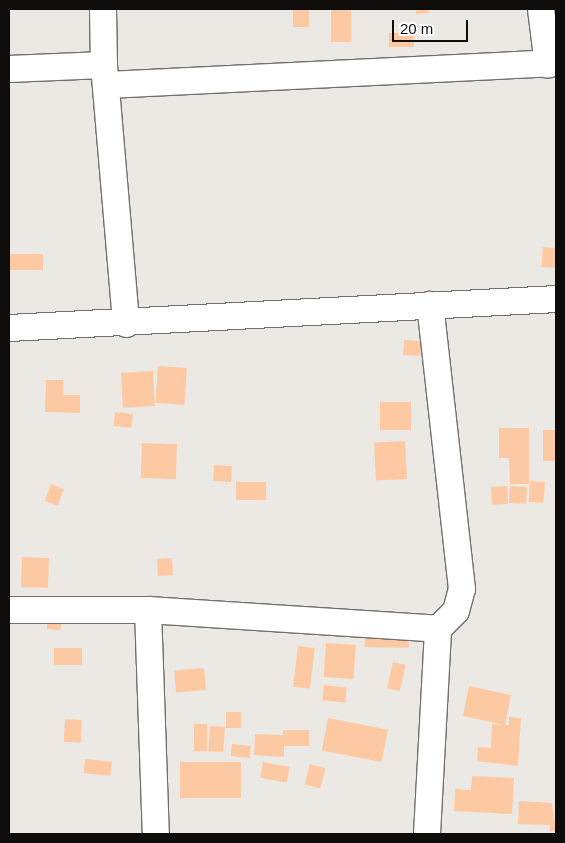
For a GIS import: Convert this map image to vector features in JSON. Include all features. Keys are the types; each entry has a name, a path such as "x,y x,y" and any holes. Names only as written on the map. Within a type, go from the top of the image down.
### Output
{"street":[{"path":"104,9 105,75 126,324"},
{"path":"9,69 105,75 552,64 541,9"},
{"path":"9,328 126,324 556,299"},
{"path":"427,834 438,629 456,611 462,589 430,305"},
{"path":"9,610 148,610 438,629"},
{"path":"148,610 156,834"}],"building":[{"path":"293,9 309,9 309,27 293,27"},
{"path":"331,9 351,9 351,42 331,42"},
{"path":"416,9 428,9 429,13 416,14"},
{"path":"389,33 414,33 414,47 389,47"},
{"path":"543,247 556,248 555,268 542,267"},
{"path":"9,254 43,254 43,270 9,270"},
{"path":"404,340 421,341 420,356 403,355"},
{"path":"158,366 187,368 184,405 155,403"},
{"path":"153,371 155,406 123,408 121,373"},
{"path":"46,380 63,380 63,395 80,395 80,413 45,412"},
{"path":"380,402 411,402 411,430 380,430"},
{"path":"115,412 133,414 131,428 114,426"},
{"path":"499,428 529,428 529,484 510,484 509,458 499,458"},
{"path":"543,430 556,430 556,461 543,461"},
{"path":"405,441 407,479 376,481 374,443"},
{"path":"142,443 177,444 176,479 141,478"},
{"path":"214,465 232,466 231,482 213,481"},
{"path":"530,481 545,482 543,503 529,502"},
{"path":"236,482 266,482 266,500 236,500"},
{"path":"51,484 64,489 58,506 45,501"},
{"path":"507,486 508,504 492,505 491,487"},
{"path":"510,486 527,487 526,504 509,503"},
{"path":"22,557 49,558 48,588 21,587"},
{"path":"172,558 173,575 158,576 157,559"},
{"path":"48,612 62,613 61,630 47,629"},
{"path":"365,628 409,629 409,648 365,647"},
{"path":"326,643 356,645 354,679 324,677"},
{"path":"298,646 315,648 310,689 293,687"},
{"path":"54,648 82,648 82,665 54,665"},
{"path":"393,662 406,665 400,691 387,688"},
{"path":"204,668 206,690 176,693 174,671"},
{"path":"324,685 347,688 345,703 322,700"},
{"path":"469,686 511,695 505,725 463,716"},
{"path":"226,712 241,712 241,728 226,728"},
{"path":"509,717 521,718 518,766 477,761 478,747 491,748 492,724 509,725"},
{"path":"328,718 388,730 382,762 322,750"},
{"path":"65,719 82,720 81,743 64,742"},
{"path":"194,724 207,724 207,751 194,751"},
{"path":"210,726 225,727 223,752 208,751"},
{"path":"283,730 309,730 309,746 284,746 284,757 254,755 255,734 283,735"},
{"path":"232,744 251,746 250,758 231,756"},
{"path":"85,759 112,762 110,776 84,773"},
{"path":"180,762 241,762 241,798 180,798"},
{"path":"263,762 290,767 287,782 260,778"},
{"path":"310,764 325,768 320,788 305,784"},
{"path":"472,776 514,778 512,814 454,811 455,789 471,790"},
{"path":"519,801 552,803 556,832 549,831 550,825 518,824"}]}
